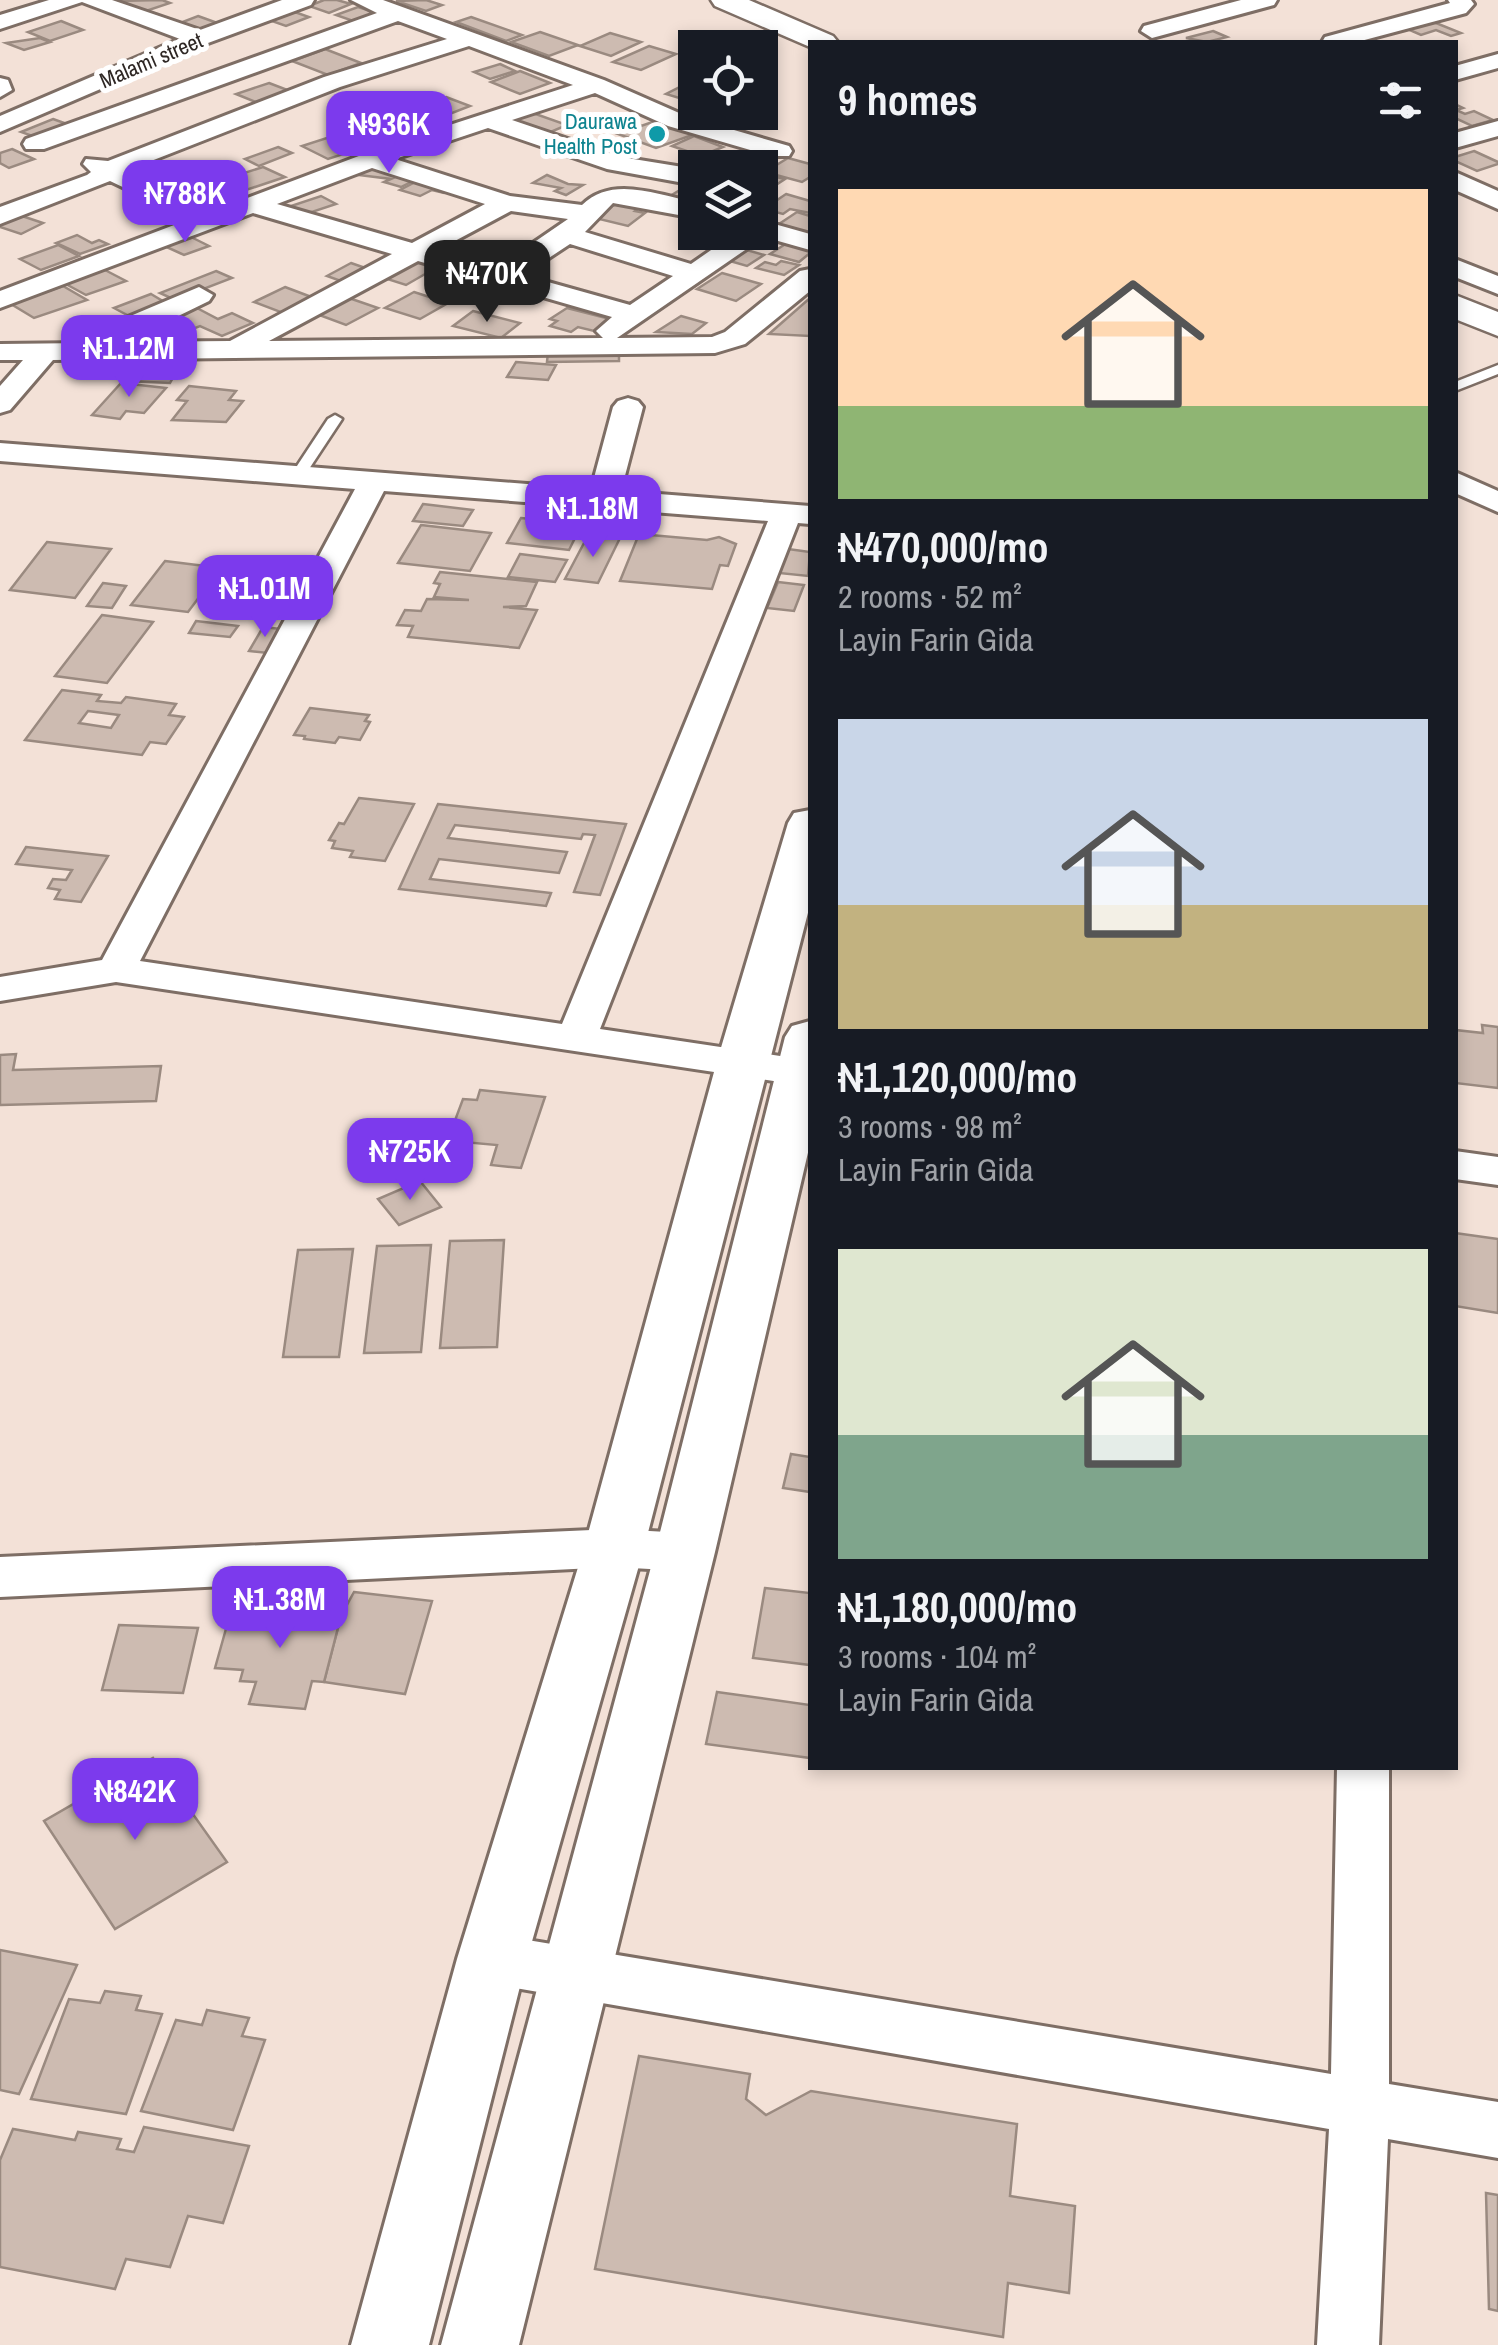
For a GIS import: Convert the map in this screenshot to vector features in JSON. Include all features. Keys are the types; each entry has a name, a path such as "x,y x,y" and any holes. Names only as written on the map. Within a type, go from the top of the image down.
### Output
{"highway":[{"path":"724,0 834,39"},
{"path":"762,0 834,39"}],"street":[{"path":"0,22 72,0"},
{"path":"91,0 200,38"},
{"path":"362,0 596,85 650,110 780,151 808,139"},
{"path":"1152,30 1266,0"},
{"path":"1340,40 1458,8 1463,4 1459,0"},
{"name":"Malami street","path":"0,128 287,2"},
{"path":"139,17 171,6"},
{"path":"35,144 399,13"},
{"path":"0,216 332,82 469,39"},
{"path":"1458,72 1496,64"},
{"path":"0,300 370,160 596,85"},
{"path":"488,120 616,164 678,173"},
{"path":"0,128 109,169 212,220"},
{"path":"1458,140 1498,128"},
{"path":"370,160 507,203 588,214"},
{"path":"1458,181 1498,201"},
{"path":"500,278 567,236 605,196 616,194 678,207"},
{"path":"234,348 507,203"},
{"path":"252,205 634,314"},
{"path":"778,234 808,242"},
{"path":"567,236 692,274"},
{"path":"589,346 729,250"},
{"path":"1458,267 1498,286"},
{"path":"0,352 728,342 808,278"},
{"path":"92,350 199,295"},
{"path":"0,404 46,351"},
{"path":"603,501 628,407"},
{"path":"0,452 798,514 577,1036"},
{"path":"116,970 374,481"},
{"path":"1458,483 1498,503"},
{"path":"1458,514 1498,534"},
{"path":"480,2345 686,1552 784,1056 808,840"},
{"path":"0,989 116,970 577,1036 784,1056"},
{"path":"390,2345 492,1959 614,1548 784,1056"},
{"path":"1458,1166 1498,1171"},
{"path":"0,1577 614,1548 686,1552"},
{"path":"1348,2345 1360,2106 1363,1770"},
{"path":"492,1959 1498,2130"}],"lane":[{"path":"1477,378 1479,328"},
{"path":"1458,373 1498,387"},
{"path":"1458,386 1477,378"},
{"path":"298,475 335,419"}],"building":[{"path":"324,0 351,4 329,13 309,6"},
{"path":"426,0 442,5 426,11 396,1"},
{"path":"116,1 170,3 143,12"},
{"path":"358,7 377,13 356,22 336,15"},
{"path":"289,10 309,17 286,26 266,19"},
{"path":"198,16 223,25 200,33 175,25"},
{"path":"471,17 522,35 506,41 456,22"},
{"path":"61,21 83,30 50,41 28,32"},
{"path":"1431,21 1461,33 1451,36 1436,30 1421,35 1405,28"},
{"path":"1213,31 1227,37 1215,40 1186,38"},
{"path":"540,32 578,45 549,56 511,42"},
{"path":"610,33 641,42 611,56 580,46"},
{"path":"40,38 50,42 24,50 6,43"},
{"path":"649,46 676,54 641,70 613,62"},
{"path":"325,49 361,63 328,75 292,61"},
{"path":"500,64 515,71 490,79 474,72"},
{"path":"520,71 550,83 520,94 491,82"},
{"path":"269,83 290,91 258,103 236,94"},
{"path":"446,97 470,106 442,117 419,108"},
{"path":"405,109 441,123 426,129 390,114"},
{"path":"1458,111 1465,114 1474,111 1493,120 1472,126 1458,119"},
{"path":"530,112 567,125 546,134 510,121"},
{"path":"53,119 70,125 38,138 21,132"},
{"name":"Daurawa Health Post","path":"655,121 695,134 656,148 618,134"},
{"path":"371,123 397,136 367,146 341,133"},
{"path":"336,135 362,148 328,159 302,146"},
{"path":"694,136 723,147 684,150 672,146"},
{"path":"278,147 292,153 259,166 245,159"},
{"path":"12,149 34,159 9,168 0,163 0,153"},
{"path":"1474,151 1498,164 1477,171 1458,162 1458,156"},
{"path":"788,158 808,163 808,178 802,182 778,176 778,164"},
{"path":"376,166 417,179 401,187 384,182 391,179 359,175"},
{"path":"263,167 285,177 246,190 225,179"},
{"path":"547,175 568,184 583,185 566,195 555,191 561,188 533,183"},
{"path":"421,179 452,189 444,193 432,190 420,196 400,190"},
{"path":"199,192 223,201 205,209 181,201"},
{"path":"786,194 808,200 808,213 790,209 778,213 778,199"},
{"path":"321,196 336,204 306,214 291,206"},
{"path":"618,202 640,207 635,211 645,213 628,226 595,218"},
{"path":"797,212 808,215 808,234 778,225"},
{"path":"16,214 43,223 21,234 0,227 0,222"},
{"path":"185,234 209,246 184,255 160,244"},
{"path":"77,235 92,243 99,240 108,244 80,254 56,243"},
{"path":"787,243 808,248 808,255 799,262 770,254"},
{"path":"58,245 79,256 41,270 20,259"},
{"path":"737,250 764,255 747,266 723,259"},
{"path":"414,259 439,266 406,285 381,277"},
{"path":"781,261 799,265 784,275 756,268 765,262 776,265"},
{"path":"351,263 374,271 349,284 327,276"},
{"path":"103,269 126,281 86,295 64,283"},
{"path":"216,271 232,278 175,300 160,293"},
{"path":"722,273 761,284 736,301 697,289"},
{"path":"63,286 87,300 34,318 11,304"},
{"path":"285,287 314,298 283,313 254,302"},
{"path":"414,292 448,303 420,319 385,308"},
{"path":"151,294 166,303 129,316 114,308"},
{"path":"346,297 378,308 346,325 314,313"},
{"path":"808,300 808,336 769,334"},
{"path":"195,307 218,319 232,313 253,323 222,336 200,326 190,330 182,327 162,335 146,327"},
{"path":"567,308 610,319 594,331 578,327 571,332 550,326 557,321 550,319"},
{"path":"473,311 520,323 501,338 453,326"},
{"path":"681,316 706,323 692,334 656,332"},
{"path":"619,351 619,361 547,362 548,352"},
{"path":"516,362 556,365 548,380 507,377"},
{"path":"132,370 176,372 170,383 126,381"},
{"path":"121,383 166,388 144,413 126,411 120,419 92,415"},
{"path":"189,386 236,391 229,400 243,401 226,422 172,420 187,401 177,400"},
{"path":"423,504 473,510 463,526 413,521"},
{"path":"521,518 582,524 569,550 507,543"},
{"path":"421,525 491,533 470,571 398,563"},
{"path":"639,534 707,540 719,537 736,544 728,566 720,565 712,589 620,581"},
{"path":"599,535 620,538 598,583 565,579 584,543 594,544"},
{"path":"47,542 111,549 75,598 10,590"},
{"path":"788,549 808,552 808,576 779,573"},
{"path":"520,554 567,560 555,582 508,577"},
{"path":"165,561 221,568 188,612 131,605"},
{"path":"440,572 537,582 526,606 503,607 537,610 519,648 408,637 413,626 397,625 405,610 421,611 427,599 469,600 434,597 440,584 434,583"},
{"path":"778,582 804,585 794,611 767,608"},
{"path":"103,583 126,586 112,608 87,606"},
{"path":"102,615 153,622 107,683 55,676"},
{"path":"196,621 238,626 230,637 189,633"},
{"path":"263,627 281,629 268,653 249,651"},
{"path":"62,690 101,695 97,701 121,703 126,697 176,704 169,715 184,717 166,744 150,742 142,755 25,740","holes":["88,711 119,715 111,728 79,723"]},
{"path":"310,708 369,715 365,721 370,722 360,740 339,737 335,743 304,739 305,736 294,735"},
{"path":"359,798 414,804 385,861 350,857 353,851 332,848 335,841 329,840"},
{"path":"438,804 626,824 600,895 574,892 595,835 583,834 581,839 455,825 448,838 567,852 559,873 439,859 430,879 551,893 546,906 399,889"},
{"path":"26,847 108,856 81,902 55,899 60,890 48,888 53,879 66,880 72,870 16,864"},
{"path":"1482,1025 1498,1027 1498,1088 1458,1083 1458,1030 1483,1033"},
{"path":"16,1054 13,1070 161,1066 156,1101 0,1105 0,1055"},
{"path":"480,1090 545,1097 521,1168 491,1165 497,1145 463,1142 466,1132 451,1131 463,1099 477,1100"},
{"path":"420,1181 441,1207 399,1225 378,1199"},
{"path":"1458,1233 1498,1239 1498,1313 1458,1306"},
{"path":"504,1240 497,1347 440,1348 450,1241"},
{"path":"431,1245 421,1352 364,1353 377,1246"},
{"path":"353,1249 339,1357 283,1357 298,1250"},
{"path":"791,1454 808,1457 808,1492 783,1488"},
{"path":"765,1588 808,1593 808,1665 753,1658"},
{"path":"354,1592 432,1601 405,1694 324,1682 341,1616"},
{"path":"266,1602 319,1606 317,1614 341,1616 324,1682 312,1681 305,1709 249,1704 256,1682 240,1681 243,1670 215,1668 231,1611 263,1614"},
{"path":"119,1625 198,1628 183,1693 102,1690"},
{"path":"717,1692 808,1705 808,1758 706,1744"},
{"path":"153,1758 227,1862 115,1929 44,1821"},
{"path":"0,1950 77,1965 19,2094 0,2090"},
{"path":"105,1991 141,1996 136,2010 162,2014 126,2114 31,2099 69,1999 100,2003"},
{"path":"207,2010 249,2018 242,2036 265,2040 233,2130 141,2111 176,2020 202,2025"},
{"path":"639,2056 750,2074 746,2099 766,2115 811,2091 1017,2124 1010,2196 1075,2206 1069,2293 1008,2283 1003,2337 595,2269"},
{"path":"144,2127 249,2146 223,2223 188,2216 170,2267 126,2259 115,2289 0,2267 0,2160 13,2129 75,2140 78,2132 121,2139 117,2149 134,2152"},
{"path":"1486,2193 1498,2195 1498,2311 1489,2309"}],"place":[{"name":"Daurawa Health Post","path":"657,134"}]}
